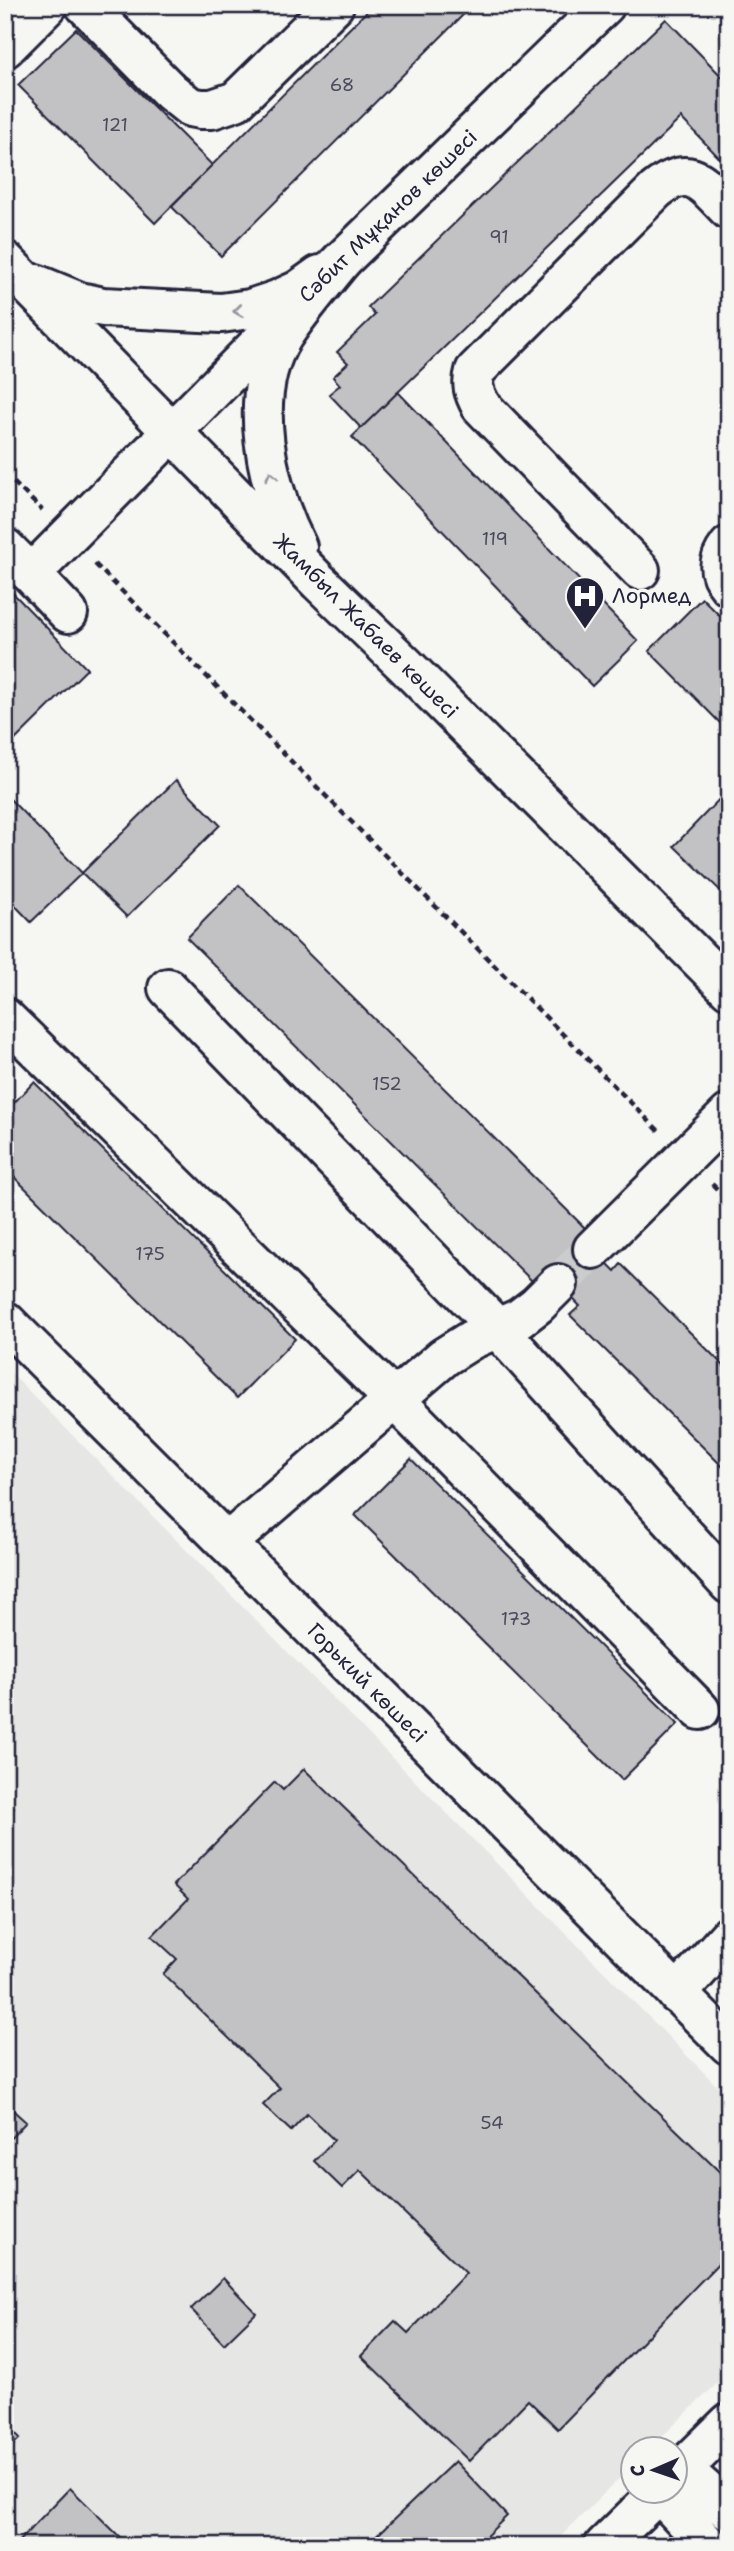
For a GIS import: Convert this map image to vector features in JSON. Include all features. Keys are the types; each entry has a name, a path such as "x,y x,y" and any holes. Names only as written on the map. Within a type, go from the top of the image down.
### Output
{"main road":[{"path":"5,48 48,5"},
{"path":"85,5 170,91 190,107 201,109 225,106 247,92 334,5"},
{"name":"Сәбит Мұқанов көшесі","path":"18,561 68,536 342,260 606,5"},
{"path":"640,570 481,406 472,383 475,371 669,179 683,175 695,178 729,210"},
{"path":"12,268 58,295 103,307 220,313 250,309 277,300 299,290 342,260"},
{"path":"319,582 302,557 278,504 265,450 264,405 270,364 282,338 342,260"},
{"name":"Жамбыл Жабаев көшесі","path":"12,268 319,582 729,989"},
{"path":"729,546 722,555 719,566 722,578 729,586"},
{"path":"18,561 68,613"},
{"path":"168,988 498,1329 729,1584"},
{"path":"5,1018 394,1399 700,1710"},
{"path":"593,1249 729,1114"},
{"path":"227,1543 444,1357 471,1340 520,1318 558,1284"},
{"name":"Горький көшесі","path":"5,1321 729,2045"},
{"path":"677,1994 729,1936"},
{"path":"688,2464 729,2424"},
{"path":"688,2491 729,2511"},
{"path":"604,2546 645,2506"},
{"path":"684,2506 709,2546"}],"path":[{"path":"5,474 729,1201"}],"shaded area":[{"path":"5,1367 729,2098 729,2372 663,2436 618,2436 618,2480 551,2546 5,2546"}],"building":[{"path":"373,5 473,5 221,256 171,206"},
{"path":"666,19 729,84 729,168 681,118 361,428 329,394 340,385 333,377 348,363 337,352 375,315 368,307"},
{"path":"76,29 212,165 155,223 18,85"},
{"path":"398,392 638,641 592,686 352,437"},
{"path":"5,585 87,669 14,741 5,732"},
{"path":"702,598 729,625 729,732 649,651"},
{"path":"176,780 220,825 127,917 82,873"},
{"path":"729,789 729,899 674,846"},
{"path":"5,794 82,873 31,922 5,895"},
{"path":"239,885 587,1230 580,1236 615,1271 621,1264 729,1371 729,1473 570,1315 580,1306 558,1284 534,1283 187,938"},
{"path":"34,1082 295,1339 237,1398 5,1168 5,1112"},
{"path":"411,1459 678,1724 622,1780 355,1515"},
{"path":"304,1769 729,2181 729,2252 558,2429 528,2400 469,2461 361,2356 395,2321 408,2333 466,2273 360,2170 342,2188 314,2161 334,2140 307,2114 291,2131 263,2105 280,2088 163,1974 177,1959 152,1936 188,1899 174,1885 275,1782 283,1790"},
{"path":"5,1798 14,1808 5,1816"},
{"path":"5,2103 26,2122 5,2144"},
{"path":"223,2278 256,2313 224,2344 191,2309"},
{"path":"5,2423 20,2438 5,2453"},
{"path":"455,2461 507,2516 476,2546 366,2546"},
{"path":"70,2488 129,2546 14,2546"}],"tunnel":[{"path":"558,1284 593,1249"}],"place":[{"name":"Лормед","path":"585,630"}]}
